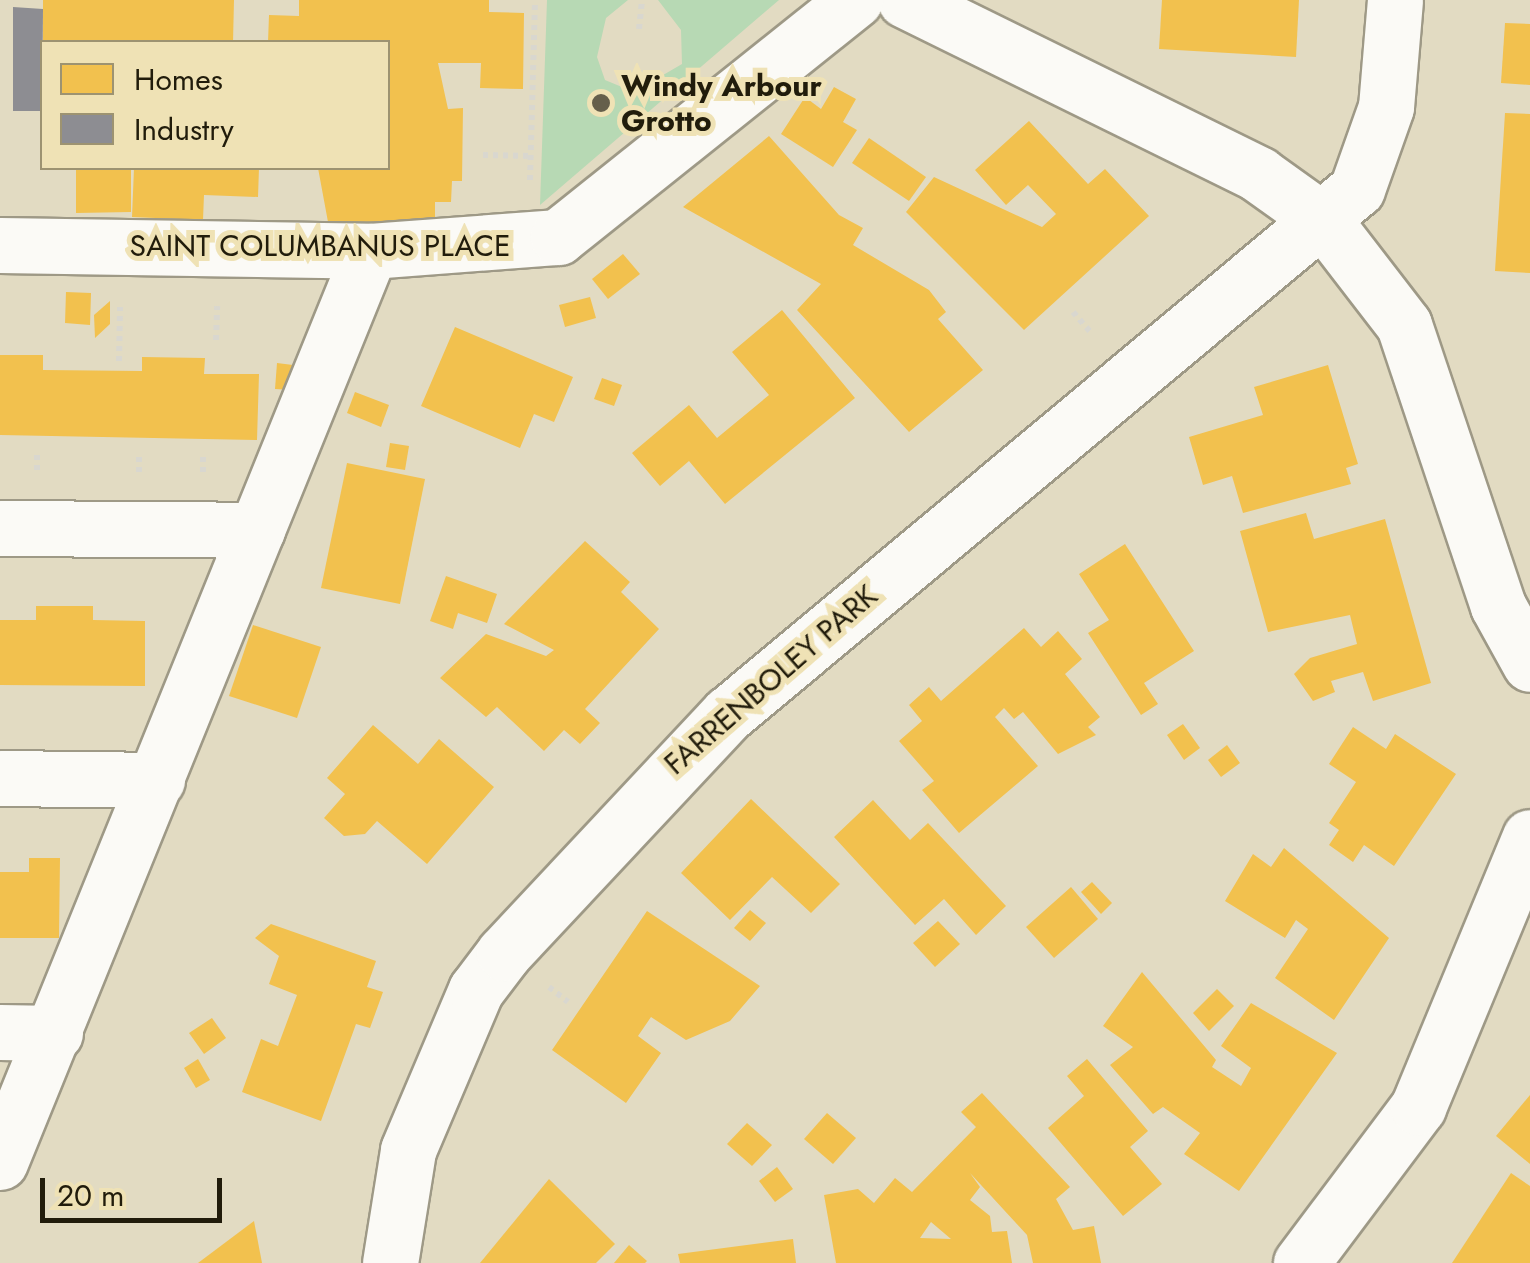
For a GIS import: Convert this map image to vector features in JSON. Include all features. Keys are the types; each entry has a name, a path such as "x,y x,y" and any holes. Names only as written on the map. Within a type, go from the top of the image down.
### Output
{"street":[{"name":"SAINT COLUMBANUS PLACE","path":"0,245 370,250 528,246 587,221 855,0"},
{"path":"905,0 1258,174 1324,221 1404,324 1498,606 1530,664"},
{"name":"FARRENBOLEY PARK","path":"390,1263 408,1150 476,990 590,852 788,661 1324,221 1357,189 1382,126 1395,0"},
{"path":"0,1162 56,1032 370,250"},
{"path":"0,528 257,530"},
{"path":"0,778 157,780"},
{"path":"1301,1263 1418,1106 1530,837"},
{"path":"0,1032 56,1032"}],"path":[{"path":"528,246 536,0"},
{"path":"638,29 642,0"},
{"path":"482,155 530,156"}],"green space":[{"path":"547,0 628,0 606,18 597,57 605,80 634,92 682,64 681,30 658,0 779,0 540,205"}],"building: Homes":[{"path":"43,0 234,0 233,40 43,40"},
{"path":"299,0 489,0 489,12 524,13 523,89 480,88 481,63 438,63 448,109 463,108 462,181 452,181 451,202 435,202 435,224 328,222 318,170 390,170 390,40 268,40 269,15 299,16"},
{"path":"1162,0 1299,0 1296,57 1159,49"},
{"path":"1505,23 1530,24 1530,85 1501,83"},
{"path":"834,87 856,99 843,122 857,130 833,167 781,134 805,97 821,109"},
{"path":"1505,113 1530,114 1530,273 1495,271"},
{"path":"1029,121 1088,184 1105,169 1149,216 1024,330 906,212 934,177 1042,227 1056,214 1028,185 1006,205 975,170"},
{"path":"769,136 839,215 863,228 853,245 929,290 946,312 938,319 983,370 909,432 797,310 821,284 683,207"},
{"path":"869,138 926,177 909,201 852,163"},
{"path":"76,170 131,170 131,212 76,213"},
{"path":"134,170 259,170 258,197 204,195 203,220 132,217"},
{"path":"623,254 640,274 608,299 592,279"},
{"path":"66,292 91,293 90,325 65,323"},
{"path":"590,297 596,318 565,327 559,305"},
{"path":"110,301 110,324 95,338 94,315"},
{"path":"782,310 855,398 725,504 689,461 660,486 632,453 689,405 717,438 769,395 732,352"},
{"path":"455,327 573,377 554,422 534,414 520,448 421,406"},
{"path":"0,355 43,355 43,370 142,371 142,357 205,358 204,374 259,374 257,440 0,435"},
{"path":"277,363 293,365 292,390 275,389"},
{"path":"1328,365 1358,464 1346,468 1351,484 1243,513 1232,476 1203,485 1189,437 1263,415 1254,387"},
{"path":"602,378 622,385 614,406 594,399"},
{"path":"355,392 389,405 381,427 347,413"},
{"path":"390,443 409,446 405,470 386,467"},
{"path":"347,463 425,479 400,604 321,588"},
{"path":"1306,513 1314,539 1385,519 1431,683 1373,701 1363,672 1331,681 1335,692 1313,701 1294,674 1310,658 1357,644 1350,615 1268,632 1240,531"},
{"path":"585,541 630,582 621,592 659,629 585,709 600,723 580,744 564,730 544,751 497,707 486,717 440,678 486,634 546,656 554,650 504,624"},
{"path":"1125,544 1194,651 1144,683 1158,704 1141,715 1088,633 1109,620 1079,574"},
{"path":"446,576 497,594 487,623 458,613 453,629 430,621"},
{"path":"36,606 93,606 93,620 145,621 145,686 0,685 0,620 36,620"},
{"path":"253,625 321,647 297,718 229,696"},
{"path":"1024,628 1041,647 1058,631 1082,659 1065,674 1100,717 1088,727 1096,735 1058,754 1023,712 1014,719 1004,708 995,717 1038,766 959,833 922,790 934,781 899,741 922,721 909,705 929,687 941,701"},
{"path":"1183,724 1200,748 1184,760 1167,735"},
{"path":"373,725 418,764 439,739 494,787 427,864 377,821 365,834 344,836 324,818 345,794 327,778"},
{"path":"1353,727 1386,749 1395,734 1456,774 1394,866 1364,845 1353,862 1329,845 1339,830 1329,823 1356,782 1329,764"},
{"path":"1227,745 1240,763 1221,777 1208,760"},
{"path":"751,799 840,884 811,913 772,877 730,920 681,873"},
{"path":"873,800 910,840 928,823 1006,906 976,935 944,899 915,925 834,837"},
{"path":"1284,848 1389,938 1334,1020 1275,978 1308,929 1296,920 1285,938 1225,901 1253,854 1271,867"},
{"path":"29,858 60,858 59,938 0,938 0,872 29,872"},
{"path":"1092,882 1112,903 1101,914 1081,892"},
{"path":"1071,887 1098,919 1054,958 1026,927"},
{"path":"750,910 766,923 750,941 734,928"},
{"path":"647,911 760,986 730,1021 686,1040 651,1017 638,1036 661,1053 626,1103 552,1050"},
{"path":"938,921 960,944 935,967 913,943"},
{"path":"271,924 376,961 367,987 383,992 370,1028 356,1024 321,1121 242,1092 261,1039 278,1046 297,995 269,984 279,956 255,938"},
{"path":"1142,972 1216,1060 1212,1067 1241,1086 1251,1068 1221,1046 1251,1003 1337,1053 1239,1191 1184,1154 1200,1133 1163,1107 1153,1114 1110,1065 1133,1047 1103,1026"},
{"path":"1217,989 1234,1006 1209,1031 1193,1013"},
{"path":"212,1018 226,1038 204,1054 189,1033"},
{"path":"198,1059 210,1080 196,1088 184,1068"},
{"path":"1087,1059 1148,1131 1130,1147 1162,1184 1123,1216 1048,1128 1084,1096 1067,1076"},
{"path":"982,1093 1070,1187 1056,1199 1073,1230 1094,1226 1101,1263 1033,1263 1027,1235 970,1173 980,1187 970,1200 990,1216 992,1232 1007,1231 1012,1263 836,1263 824,1195 858,1189 874,1203 895,1178 912,1192 976,1127 961,1112","holes":["931,1222 951,1239 920,1238"]},
{"path":"1530,1095 1530,1164 1496,1136"},
{"path":"827,1113 856,1138 833,1164 804,1139"},
{"path":"747,1123 772,1145 752,1166 727,1144"},
{"path":"777,1167 793,1189 775,1202 759,1181"},
{"path":"1511,1173 1530,1186 1530,1263 1452,1263"},
{"path":"549,1179 615,1244 596,1263 480,1263"},
{"path":"254,1221 262,1263 198,1263"},
{"path":"793,1239 796,1263 680,1263 678,1254"},
{"path":"629,1245 647,1261 645,1263 614,1263"}],"building: Industry":[{"path":"13,7 43,9 40,111 13,111"}],"place":[{"name":"Windy Arbour Grotto","path":"601,103"}]}
